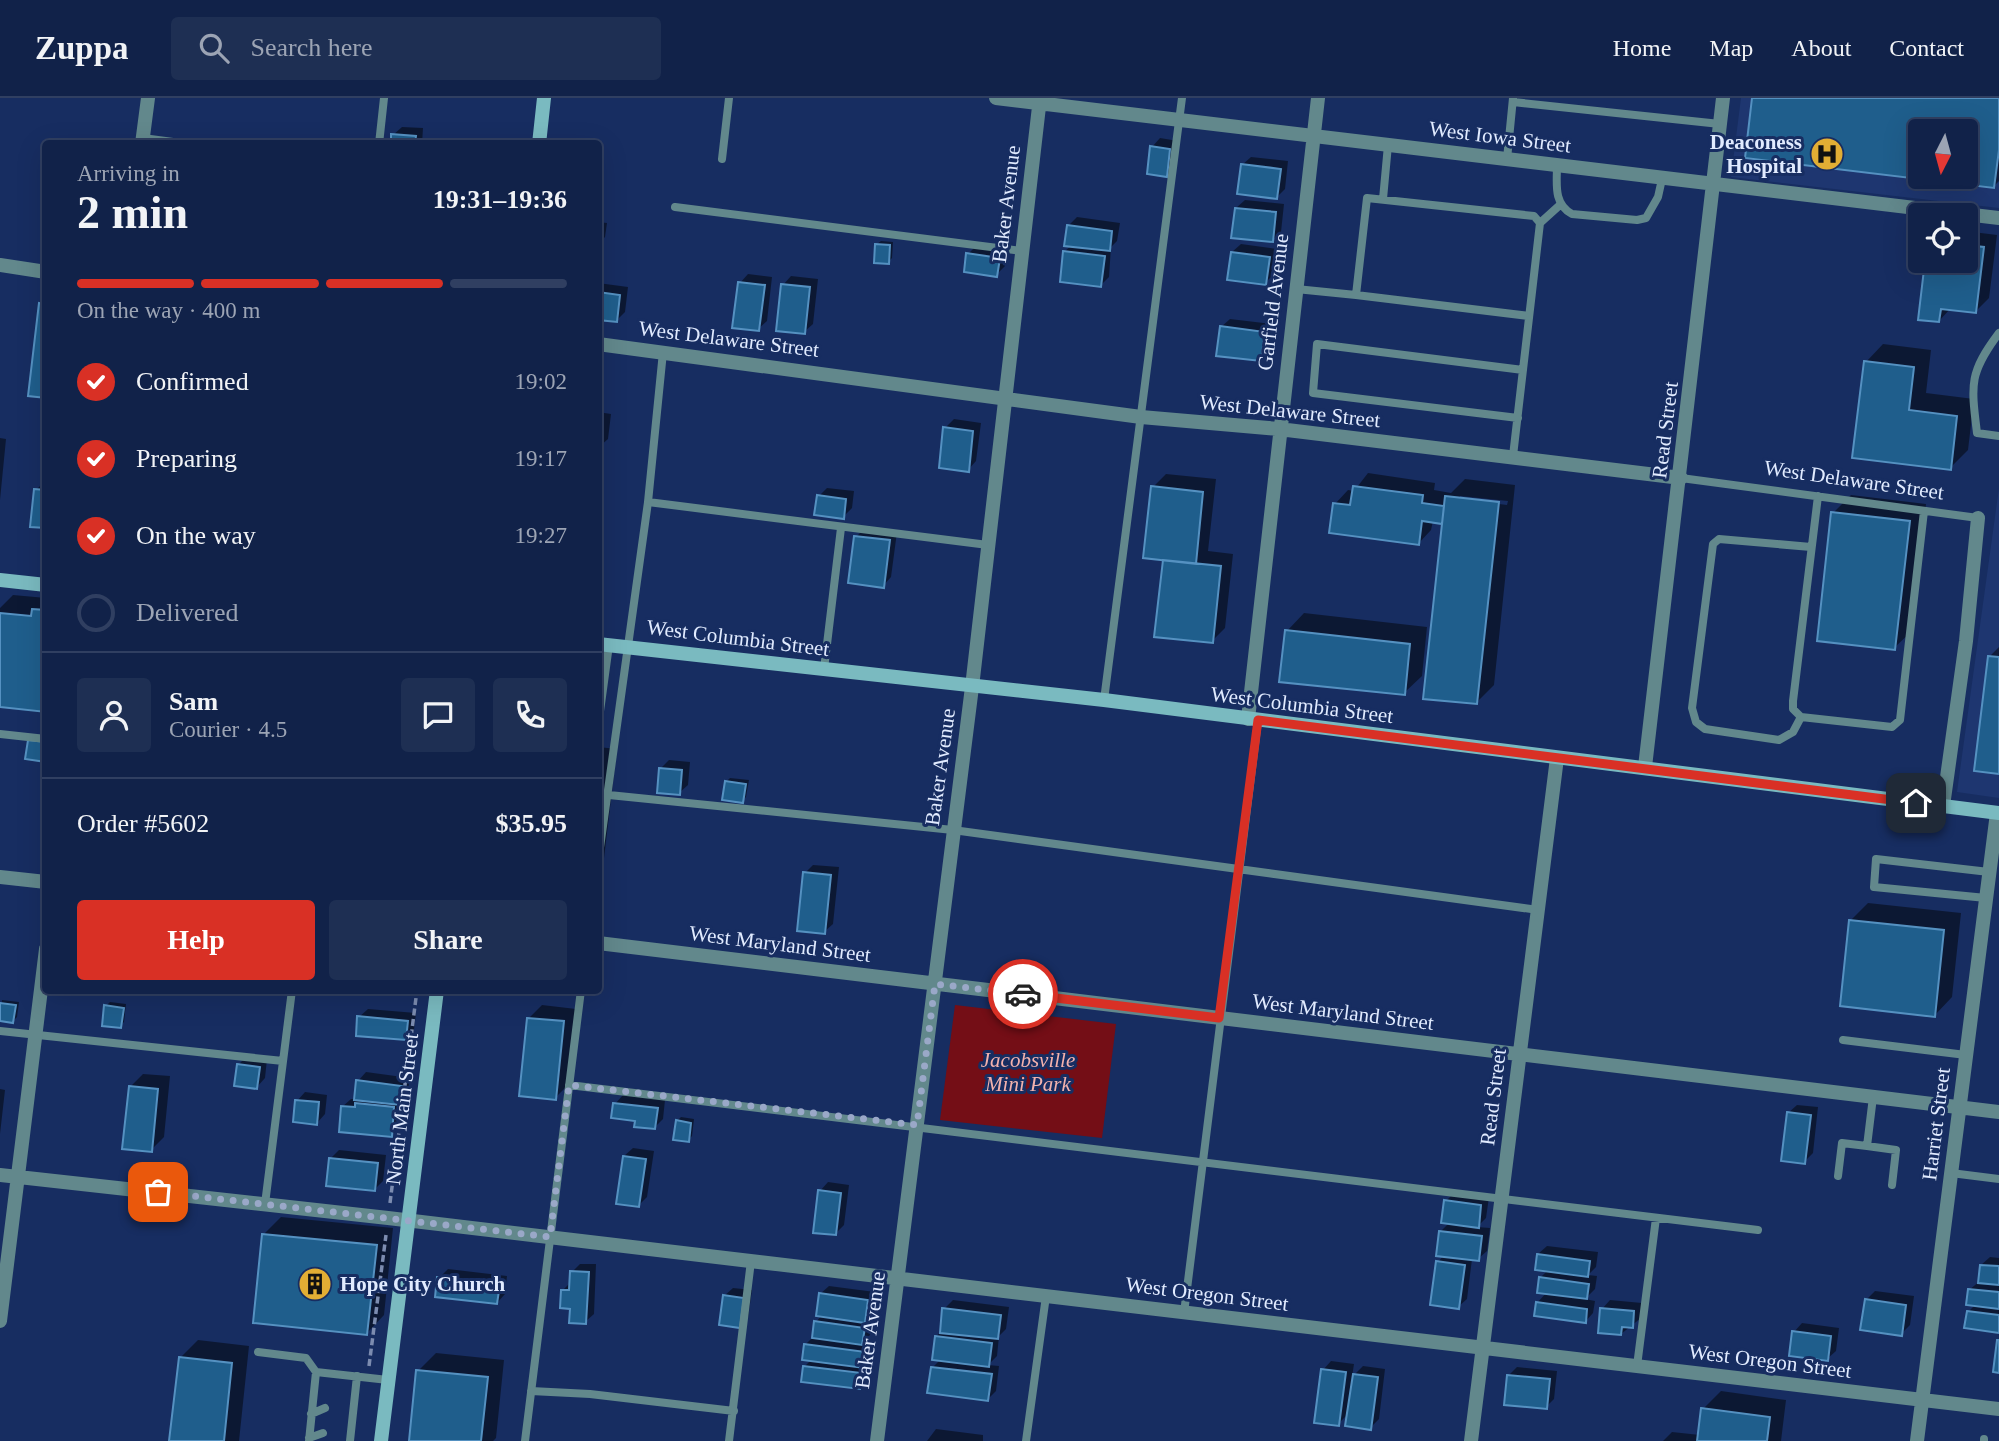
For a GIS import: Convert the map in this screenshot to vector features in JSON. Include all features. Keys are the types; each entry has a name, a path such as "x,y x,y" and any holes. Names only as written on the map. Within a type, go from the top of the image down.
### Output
{"main road":[{"path":"539,140 544,98"},
{"path":"0,580 42,585"},
{"name":"West Columbia Street","path":"604,644 1104,701 1998,813"},
{"name":"North Main Street","path":"381,1441 437,994"}],"street":[{"path":"143,140 148,98"},
{"name":"West Iowa Street","path":"996,98 1040,101 1714,186 1999,218"},
{"name":"Garfield Avenue","path":"1253,720 1279,429 1318,98"},
{"name":"Read Street","path":"1645,768 1681,478 1723,98"},
{"name":"Baker Avenue","path":"877,1441 972,687 1040,101"},
{"path":"0,265 42,271"},
{"name":"West Delaware Street","path":"602,344 1141,417 1279,429 1681,478"},
{"path":"1943,806 1966,641 1978,518"},
{"name":"Read Street","path":"1471,1441 1557,758"},
{"name":"Harriet Street","path":"1917,1441 1998,813"},
{"path":"0,877 42,882"},
{"name":"West Maryland Street","path":"602,943 1999,1112"},
{"path":"0,1321 42,977"},
{"name":"West Oregon Street","path":"0,1175 409,1220 1999,1409"}],"lane":[{"path":"379,140 384,98"},
{"path":"722,159 729,98"},
{"path":"1104,701 1163,265 1182,98"},
{"path":"1507,159 1513,100 1720,124"},
{"path":"1383,199 1388,145"},
{"path":"1557,165 1557,195 1561,204 1572,214 1637,220 1646,218 1652,209 1662,179"},
{"path":"1356,295 1367,198 1534,216 1540,223"},
{"path":"1513,456 1540,223 1561,204"},
{"path":"675,207 1022,251"},
{"path":"1296,289 1529,316"},
{"path":"1999,333 1981,358 1971,387 1977,433 1999,436"},
{"path":"1518,418 1312,393 1317,344 1523,370"},
{"path":"602,835 648,502 663,352"},
{"name":"West Delaware Street","path":"1681,478 1978,518"},
{"path":"1818,496 1793,701 1793,709 1801,717 1892,727 1900,720 1924,511"},
{"path":"648,502 988,545"},
{"path":"824,669 841,528"},
{"path":"1801,717 1793,732 1779,740 1705,729 1696,722 1692,708 1713,544 1719,539 1811,547"},
{"path":"602,671 604,644"},
{"path":"1184,1312 1219,1018 1240,870 1253,720"},
{"path":"0,734 42,739"},
{"path":"608,795 953,830 1538,910"},
{"path":"1986,898 1874,887 1876,859 1989,872"},
{"path":"265,1204 292,994"},
{"path":"525,1441 580,994"},
{"path":"0,1031 284,1061"},
{"path":"1843,1040 1966,1055"},
{"path":"569,1085 917,1125 1201,1164 1758,1230"},
{"path":"1867,1146 1873,1097"},
{"path":"1838,1176 1842,1143 1896,1150 1892,1185"},
{"path":"1951,1173 1999,1179"},
{"path":"1637,1366 1656,1218"},
{"path":"729,1441 751,1261"},
{"path":"1026,1441 1046,1296"},
{"path":"258,1352 306,1358 316,1372 309,1439 323,1433"},
{"path":"316,1372 388,1380"},
{"path":"349,1441 357,1376"},
{"path":"531,1391 590,1394 734,1411"},
{"path":"311,1414 325,1408"}],"path":[{"name":"North Main Street","path":"390,1199 416,994"},
{"path":"368,1377 385,1240"}],"shaded area":[{"name":"Deaconess Hospital","path":"1741,98 1999,98 1999,208 1978,206 1978,203 1956,203 1731,177"},
{"path":"1999,488 1999,798 1957,792"}],"green space":[{"name":"Jacobsville Mini Park","path":"955,1005 1116,1024 1102,1138 940,1120"}],"building":[{"name":"Deaconess Hospital","path":"1752,98 1999,98 1999,150 1994,188 1978,186 1978,119 1908,119 1908,178 1745,158"},
{"path":"391,134 416,136 416,140 391,140"},
{"path":"1150,146 1170,149 1167,177 1147,174"},
{"path":"1241,164 1281,169 1277,199 1237,194"},
{"path":"1235,208 1276,212 1273,242 1231,238"},
{"path":"1067,225 1112,231 1110,251 1064,246"},
{"path":"875,244 890,245 889,264 874,263"},
{"path":"1978,246 1984,247 1976,313 1941,309 1939,322 1918,320 1924,273 1978,273"},
{"path":"1063,251 1105,256 1101,287 1060,282"},
{"path":"1231,252 1270,257 1266,285 1227,280"},
{"path":"966,253 1000,258 997,277 964,272"},
{"path":"738,282 765,285 759,331 732,328"},
{"path":"781,284 810,287 805,334 776,331"},
{"path":"602,293 620,295 617,322 602,320"},
{"path":"39,303 42,303 42,398 28,396"},
{"path":"1220,326 1265,332 1261,361 1216,356"},
{"path":"1864,361 1914,367 1909,410 1957,416 1951,470 1852,458"},
{"path":"943,427 973,431 969,472 939,468"},
{"path":"1151,486 1203,492 1196,564 1143,558"},
{"path":"1353,486 1423,495 1422,503 1444,506 1442,524 1422,521 1419,545 1329,533 1333,503 1350,505"},
{"path":"34,489 42,490 42,528 30,527"},
{"path":"817,495 846,499 844,519 814,515"},
{"path":"1445,496 1499,502 1477,704 1423,699"},
{"path":"1831,512 1910,521 1895,650 1817,641"},
{"path":"854,536 890,540 884,588 848,583"},
{"path":"1163,560 1221,566 1213,643 1154,637"},
{"path":"32,609 42,610 42,712 0,707 0,613 31,616"},
{"path":"1285,630 1410,644 1405,695 1279,682"},
{"path":"1988,656 1999,657 1999,774 1974,771"},
{"path":"28,740 42,742 42,761 25,759"},
{"path":"659,768 682,770 680,795 657,793"},
{"path":"725,781 746,784 743,803 722,800"},
{"path":"803,872 831,875 825,934 797,931"},
{"path":"1849,920 1944,930 1935,1017 1840,1006"},
{"path":"0,1003 16,1005 13,1023 0,1021"},
{"path":"104,1005 124,1008 121,1028 102,1026"},
{"path":"357,1016 408,1021 406,1040 356,1036"},
{"path":"527,1018 564,1021 556,1100 519,1096"},
{"path":"237,1064 260,1067 257,1089 234,1086"},
{"path":"356,1080 402,1086 400,1105 354,1100"},
{"path":"129,1086 158,1089 152,1152 122,1149"},
{"path":"295,1100 319,1102 317,1125 293,1122"},
{"path":"355,1103 394,1107 392,1137 339,1132 341,1106 355,1107"},
{"path":"613,1103 658,1108 655,1129 634,1127 635,1121 611,1118"},
{"path":"1787,1112 1811,1115 1805,1164 1781,1161"},
{"path":"676,1120 691,1123 689,1142 673,1140"},
{"path":"623,1156 646,1159 639,1207 616,1204"},
{"path":"329,1158 378,1163 375,1191 326,1186"},
{"path":"818,1190 841,1193 836,1235 813,1233"},
{"path":"1444,1200 1481,1205 1479,1228 1441,1223"},
{"path":"1439,1231 1482,1236 1479,1261 1436,1256"},
{"name":"Hope City Church","path":"262,1234 377,1245 367,1335 253,1323"},
{"path":"1537,1254 1590,1261 1588,1277 1535,1270"},
{"path":"1436,1261 1465,1265 1459,1309 1430,1305"},
{"path":"1980,1265 1999,1266 1999,1285 1978,1283"},
{"path":"570,1271 589,1272 586,1324 569,1323 570,1309 560,1308 561,1290 569,1290"},
{"path":"437,1277 500,1284 497,1304 435,1297"},
{"path":"1539,1277 1589,1284 1587,1299 1537,1293"},
{"path":"1968,1289 1999,1292 1999,1309 1966,1305"},
{"path":"819,1293 868,1300 865,1323 816,1316"},
{"path":"723,1295 744,1298 740,1328 719,1325"},
{"path":"1865,1299 1906,1305 1902,1336 1860,1330"},
{"path":"1536,1302 1587,1309 1586,1323 1534,1316"},
{"path":"942,1308 1001,1315 998,1339 940,1333"},
{"path":"1600,1308 1634,1311 1633,1328 1622,1327 1621,1335 1598,1333"},
{"path":"1967,1311 1999,1315 1999,1333 1964,1328"},
{"path":"814,1321 865,1328 862,1345 812,1338"},
{"path":"1792,1331 1831,1336 1828,1361 1789,1356"},
{"path":"935,1336 992,1343 989,1367 932,1360"},
{"path":"1999,1340 1999,1373 1993,1372"},
{"path":"804,1344 866,1352 864,1368 802,1360"},
{"path":"179,1357 232,1363 224,1441 169,1441"},
{"path":"803,1366 862,1373 860,1389 801,1382"},
{"path":"931,1367 992,1374 988,1401 927,1393"},
{"path":"1321,1369 1346,1372 1339,1426 1314,1423"},
{"path":"416,1370 488,1377 481,1441 409,1441"},
{"path":"1353,1374 1378,1377 1371,1430 1345,1426"},
{"path":"1507,1375 1550,1379 1547,1409 1504,1405"},
{"path":"1701,1408 1770,1417 1767,1441 1697,1441"}],"way so far":[{"path":"158,1192 550,1237 569,1085 917,1125 935,984 1023,994"}],"place":[{"name":"Deaconess Hospital","path":"1827,154"},
{"name":"Hope City Church","path":"315,1284"}],"route":[{"path":"1023,994 1219,1018 1258,720 1916,803"}]}
